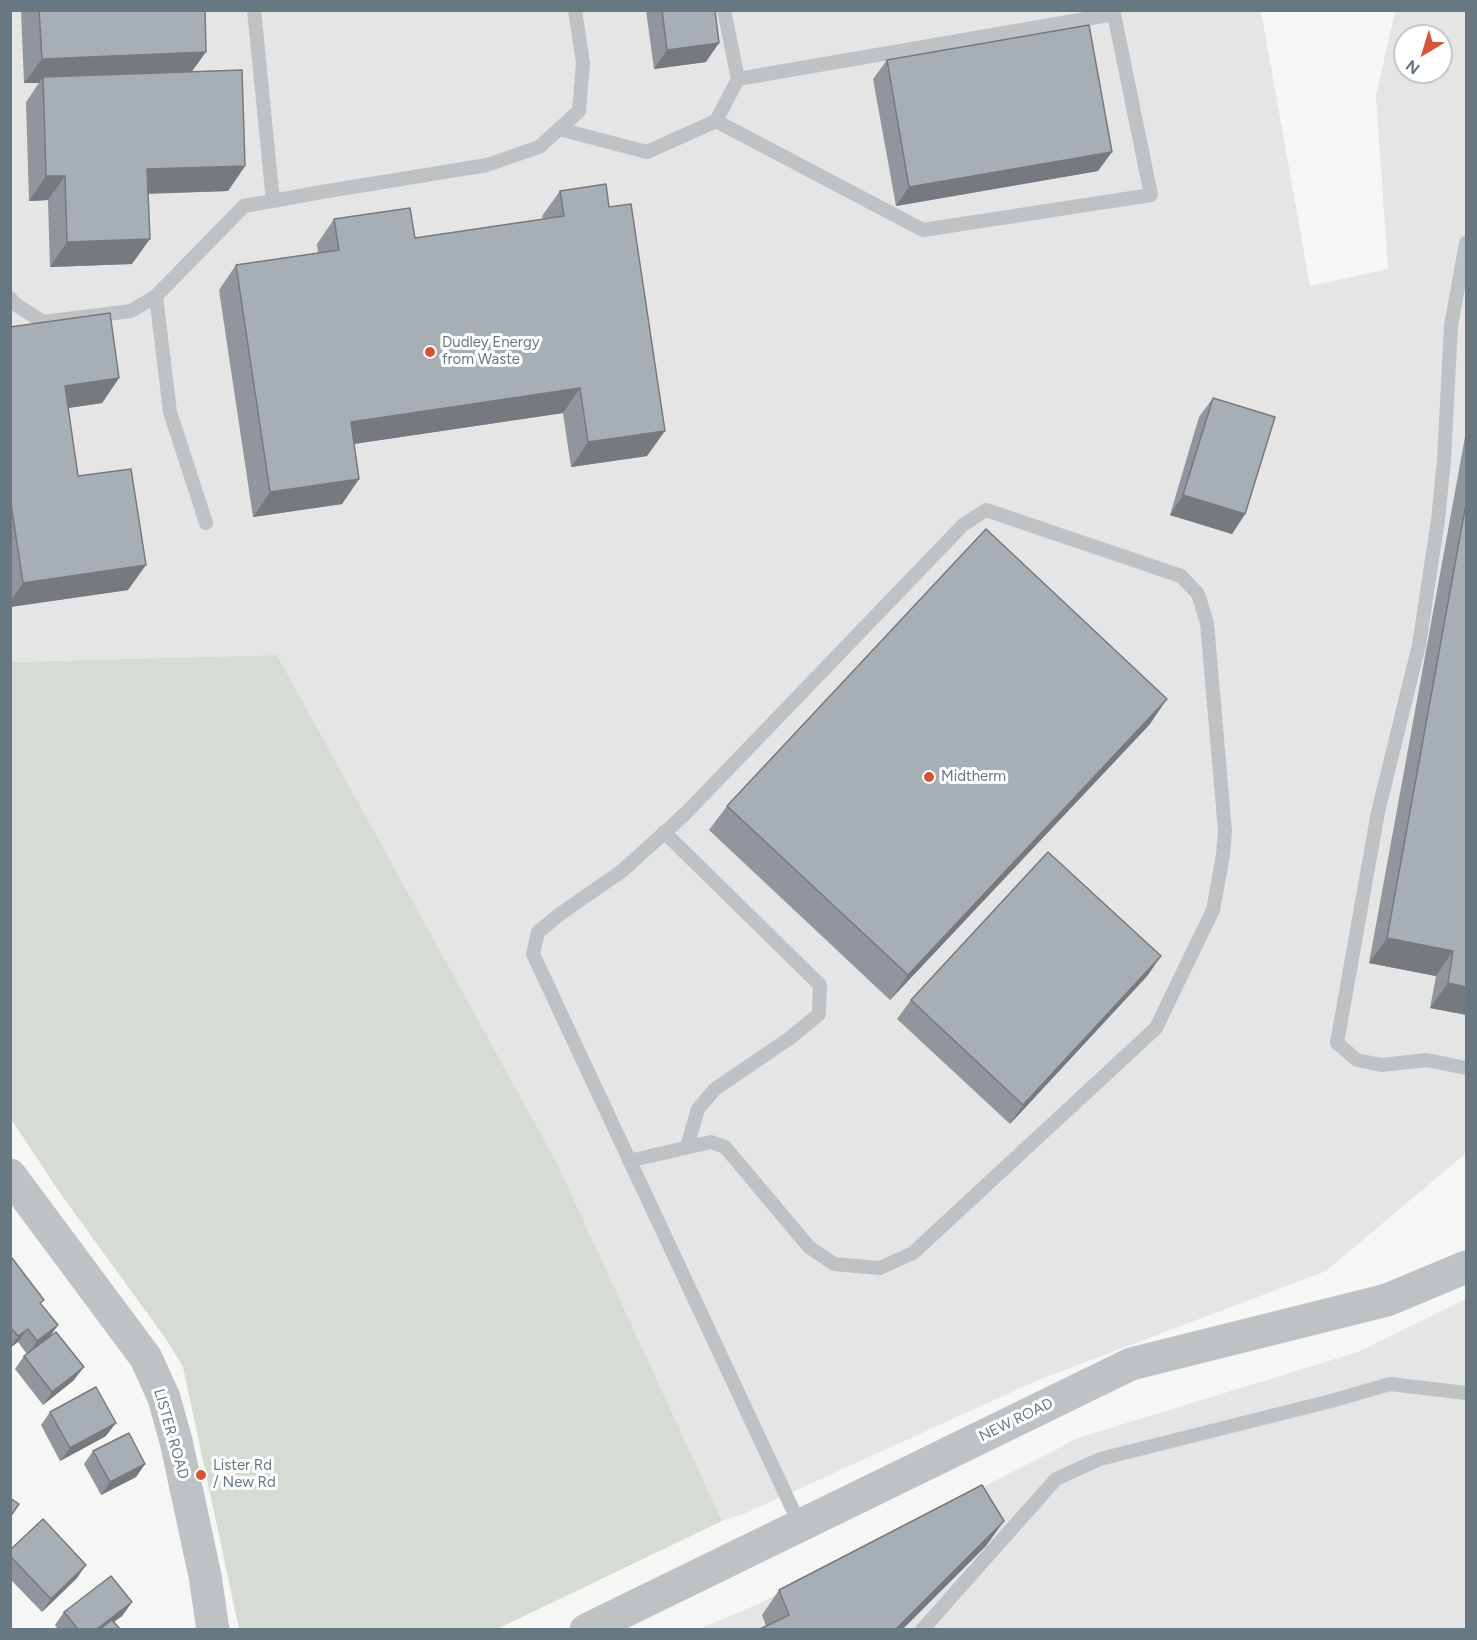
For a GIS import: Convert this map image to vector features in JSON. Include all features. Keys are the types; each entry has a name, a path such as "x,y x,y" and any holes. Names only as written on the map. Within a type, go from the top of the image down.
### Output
{"street":[{"name":"LISTER ROAD","path":"10,1174 146,1358 164,1398 176,1442 205,1576 213,1629"},
{"name":"NEW ROAD","path":"586,1629 1131,1364 1387,1300 1467,1267"}],"lane":[{"path":"254,10 273,201"},
{"path":"10,298 15,304 43,322 131,311 156,296 244,206 487,165 539,147 579,111 583,63 575,10"},
{"path":"559,129 647,152 716,121 738,79 724,10"},
{"path":"716,121 923,230 1151,195 1114,14 738,79"},
{"path":"1467,243 1451,326 1438,520 1419,645 1378,812 1337,1043 1357,1060 1381,1065 1427,1060 1467,1068"},
{"path":"156,296 170,412 206,524"},
{"path":"629,1161 711,1142 725,1147 809,1247 834,1264 879,1268 913,1253 1156,1028 1213,910 1225,831 1207,623 1198,594 1181,576 986,510 963,525 684,814 622,871 538,932 532,954 629,1161 800,1525"},
{"path":"664,832 820,985 819,1014 790,1038 715,1089 698,1109 687,1147"},
{"path":"922,1629 1056,1479 1100,1459 1390,1384 1467,1393"}],"shaded area":[{"path":"10,11 1261,11 1310,286 1388,269 1376,96 1395,11 1466,11 1466,1153 1326,1271 1038,1380 746,1513 722,1521 557,1163 277,655 11,662"},
{"path":"277,655 557,1163 722,1521 497,1629 239,1629 183,1367 166,1339 60,1193 11,1119 11,662"},
{"path":"1466,1299 1466,1629 697,1630 756,1605 1078,1438 1358,1352"}],"building":[{"path":"39,10 205,10 206,52 42,59"},
{"path":"662,10 715,10 719,43 667,50"},
{"path":"1089,25 1112,152 909,187 887,60"},
{"path":"242,70 245,166 147,169 150,239 67,242 65,176 46,176 43,77"},
{"name":"Dudley Energy from Waste","path":"606,184 609,207 631,204 665,431 588,442 580,388 351,422 359,479 270,492 236,265 339,250 334,219 410,208 415,238 564,216 560,191"},
{"path":"110,313 119,378 65,386 78,476 131,469 146,565 23,583 10,497 10,327"},
{"path":"1213,398 1275,417 1245,514 1183,495"},
{"path":"1467,498 1467,987 1448,983 1453,951 1387,938"},
{"name":"Midtherm","path":"986,529 1167,699 908,975 727,806"},
{"path":"1048,852 1161,956 1023,1105 911,1000"},
{"path":"12,1258 44,1300 40,1303 58,1325 37,1341 28,1329 18,1336 10,1327 10,1259"},
{"path":"56,1332 84,1367 52,1392 24,1356"},
{"path":"96,1387 116,1423 70,1448 50,1412"},
{"path":"129,1433 145,1464 110,1482 93,1451"},
{"path":"982,1485 1004,1521 896,1629 760,1629 789,1615 779,1590"},
{"path":"10,1498 19,1504 10,1517"},
{"path":"43,1519 86,1565 51,1599 10,1556 10,1550"},
{"path":"111,1576 132,1602 97,1629 78,1629 64,1612"},
{"path":"112,1620 120,1629 100,1629"}],"place":[{"name":"Dudley Energy from Waste","path":"430,352"},
{"name":"Midtherm","path":"929,777"},
{"name":"Lister Rd / New Rd","path":"201,1475"}]}
